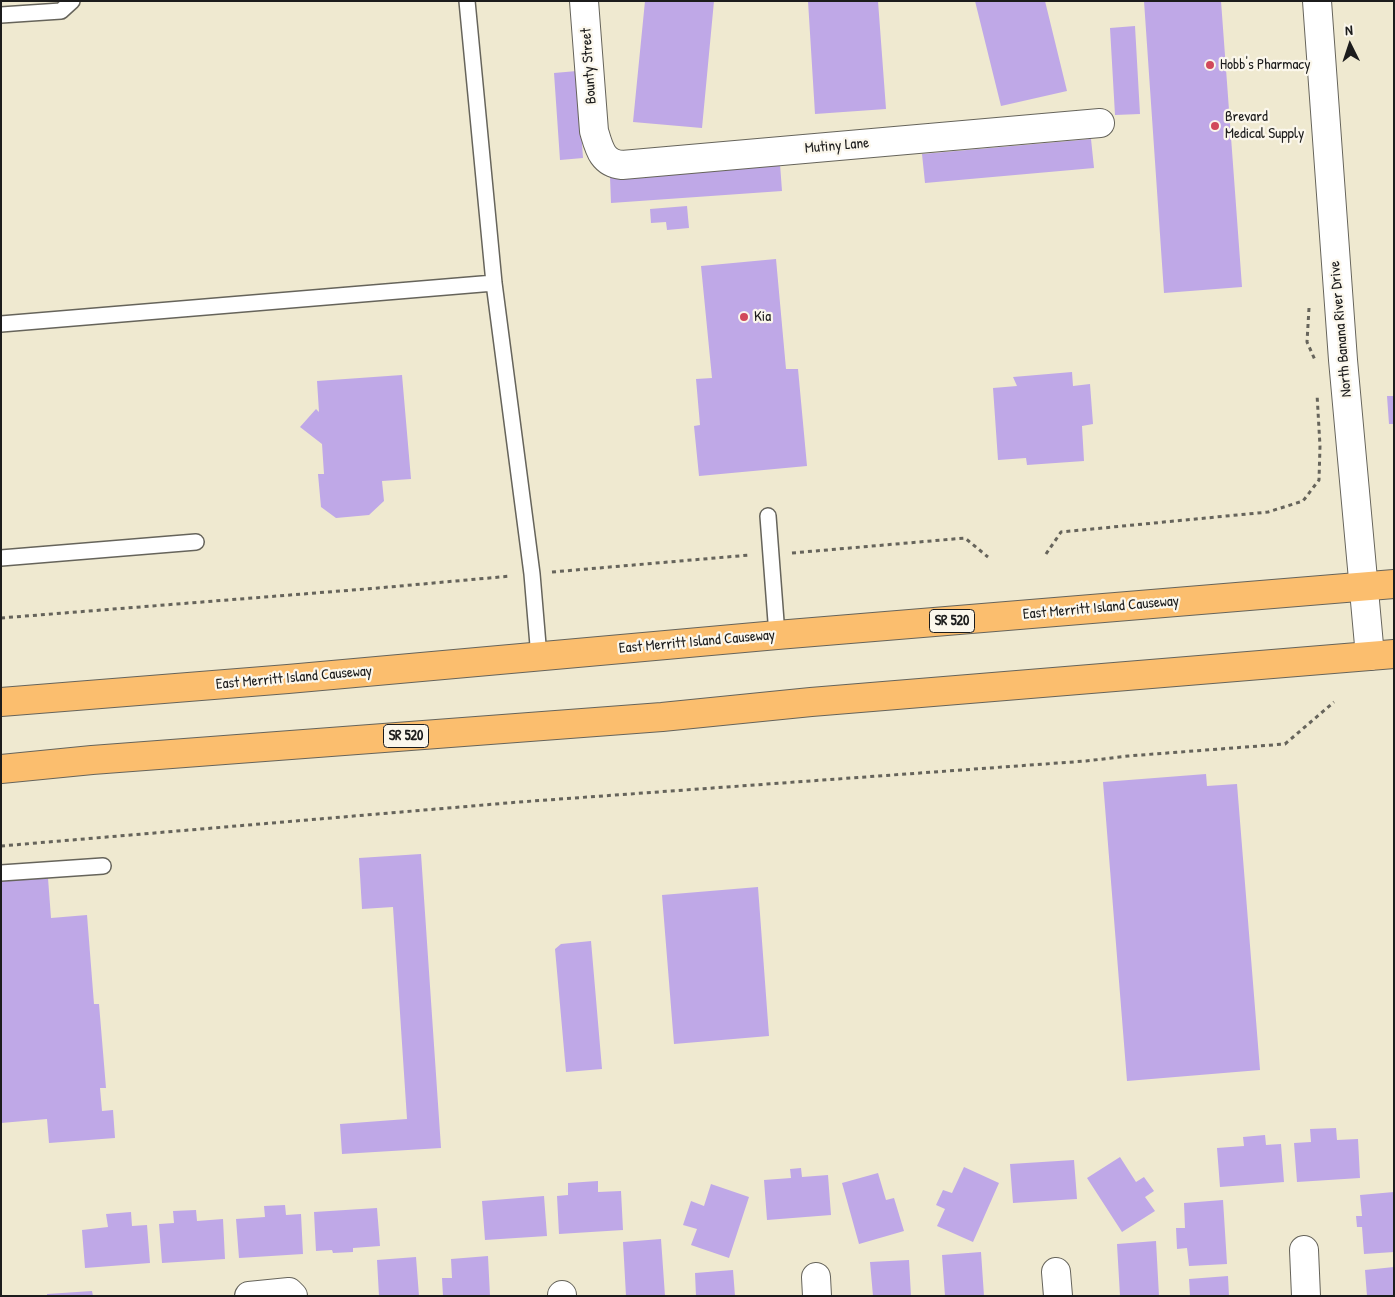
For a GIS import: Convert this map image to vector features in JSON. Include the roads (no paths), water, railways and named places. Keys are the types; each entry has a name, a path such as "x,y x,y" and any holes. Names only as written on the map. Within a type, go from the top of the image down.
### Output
{"main road":[{"name":"East Merritt Island Causeway","path":"1,702 1394,584"},
{"name":"SR 520","path":"1,768 662,717 811,702 1382,655"}],"street":[{"name":"Bounty Street","path":"584,1 594,132"},
{"name":"North Banana River Drive","path":"1317,1 1343,360 1364,586 1382,655"},
{"name":"Mutiny Lane","path":"594,132 606,158 613,164 622,165 1100,123"},
{"path":"1304,1250 1306,1296"},
{"path":"249,1296 289,1292 293,1296"}],"lane":[{"path":"1,15 61,11 72,1"},
{"path":"467,1 494,283 532,574 539,657"},
{"path":"1,324 494,283"},
{"path":"768,516 776,635"},
{"path":"1,558 196,542"},
{"path":"1,873 103,866"}],"place":[{"name":"Hobb's Pharmacy","path":"1210,65"},
{"name":"Brevard Medical Supply","path":"1215,126"},
{"name":"Kia","path":"744,317"}]}
